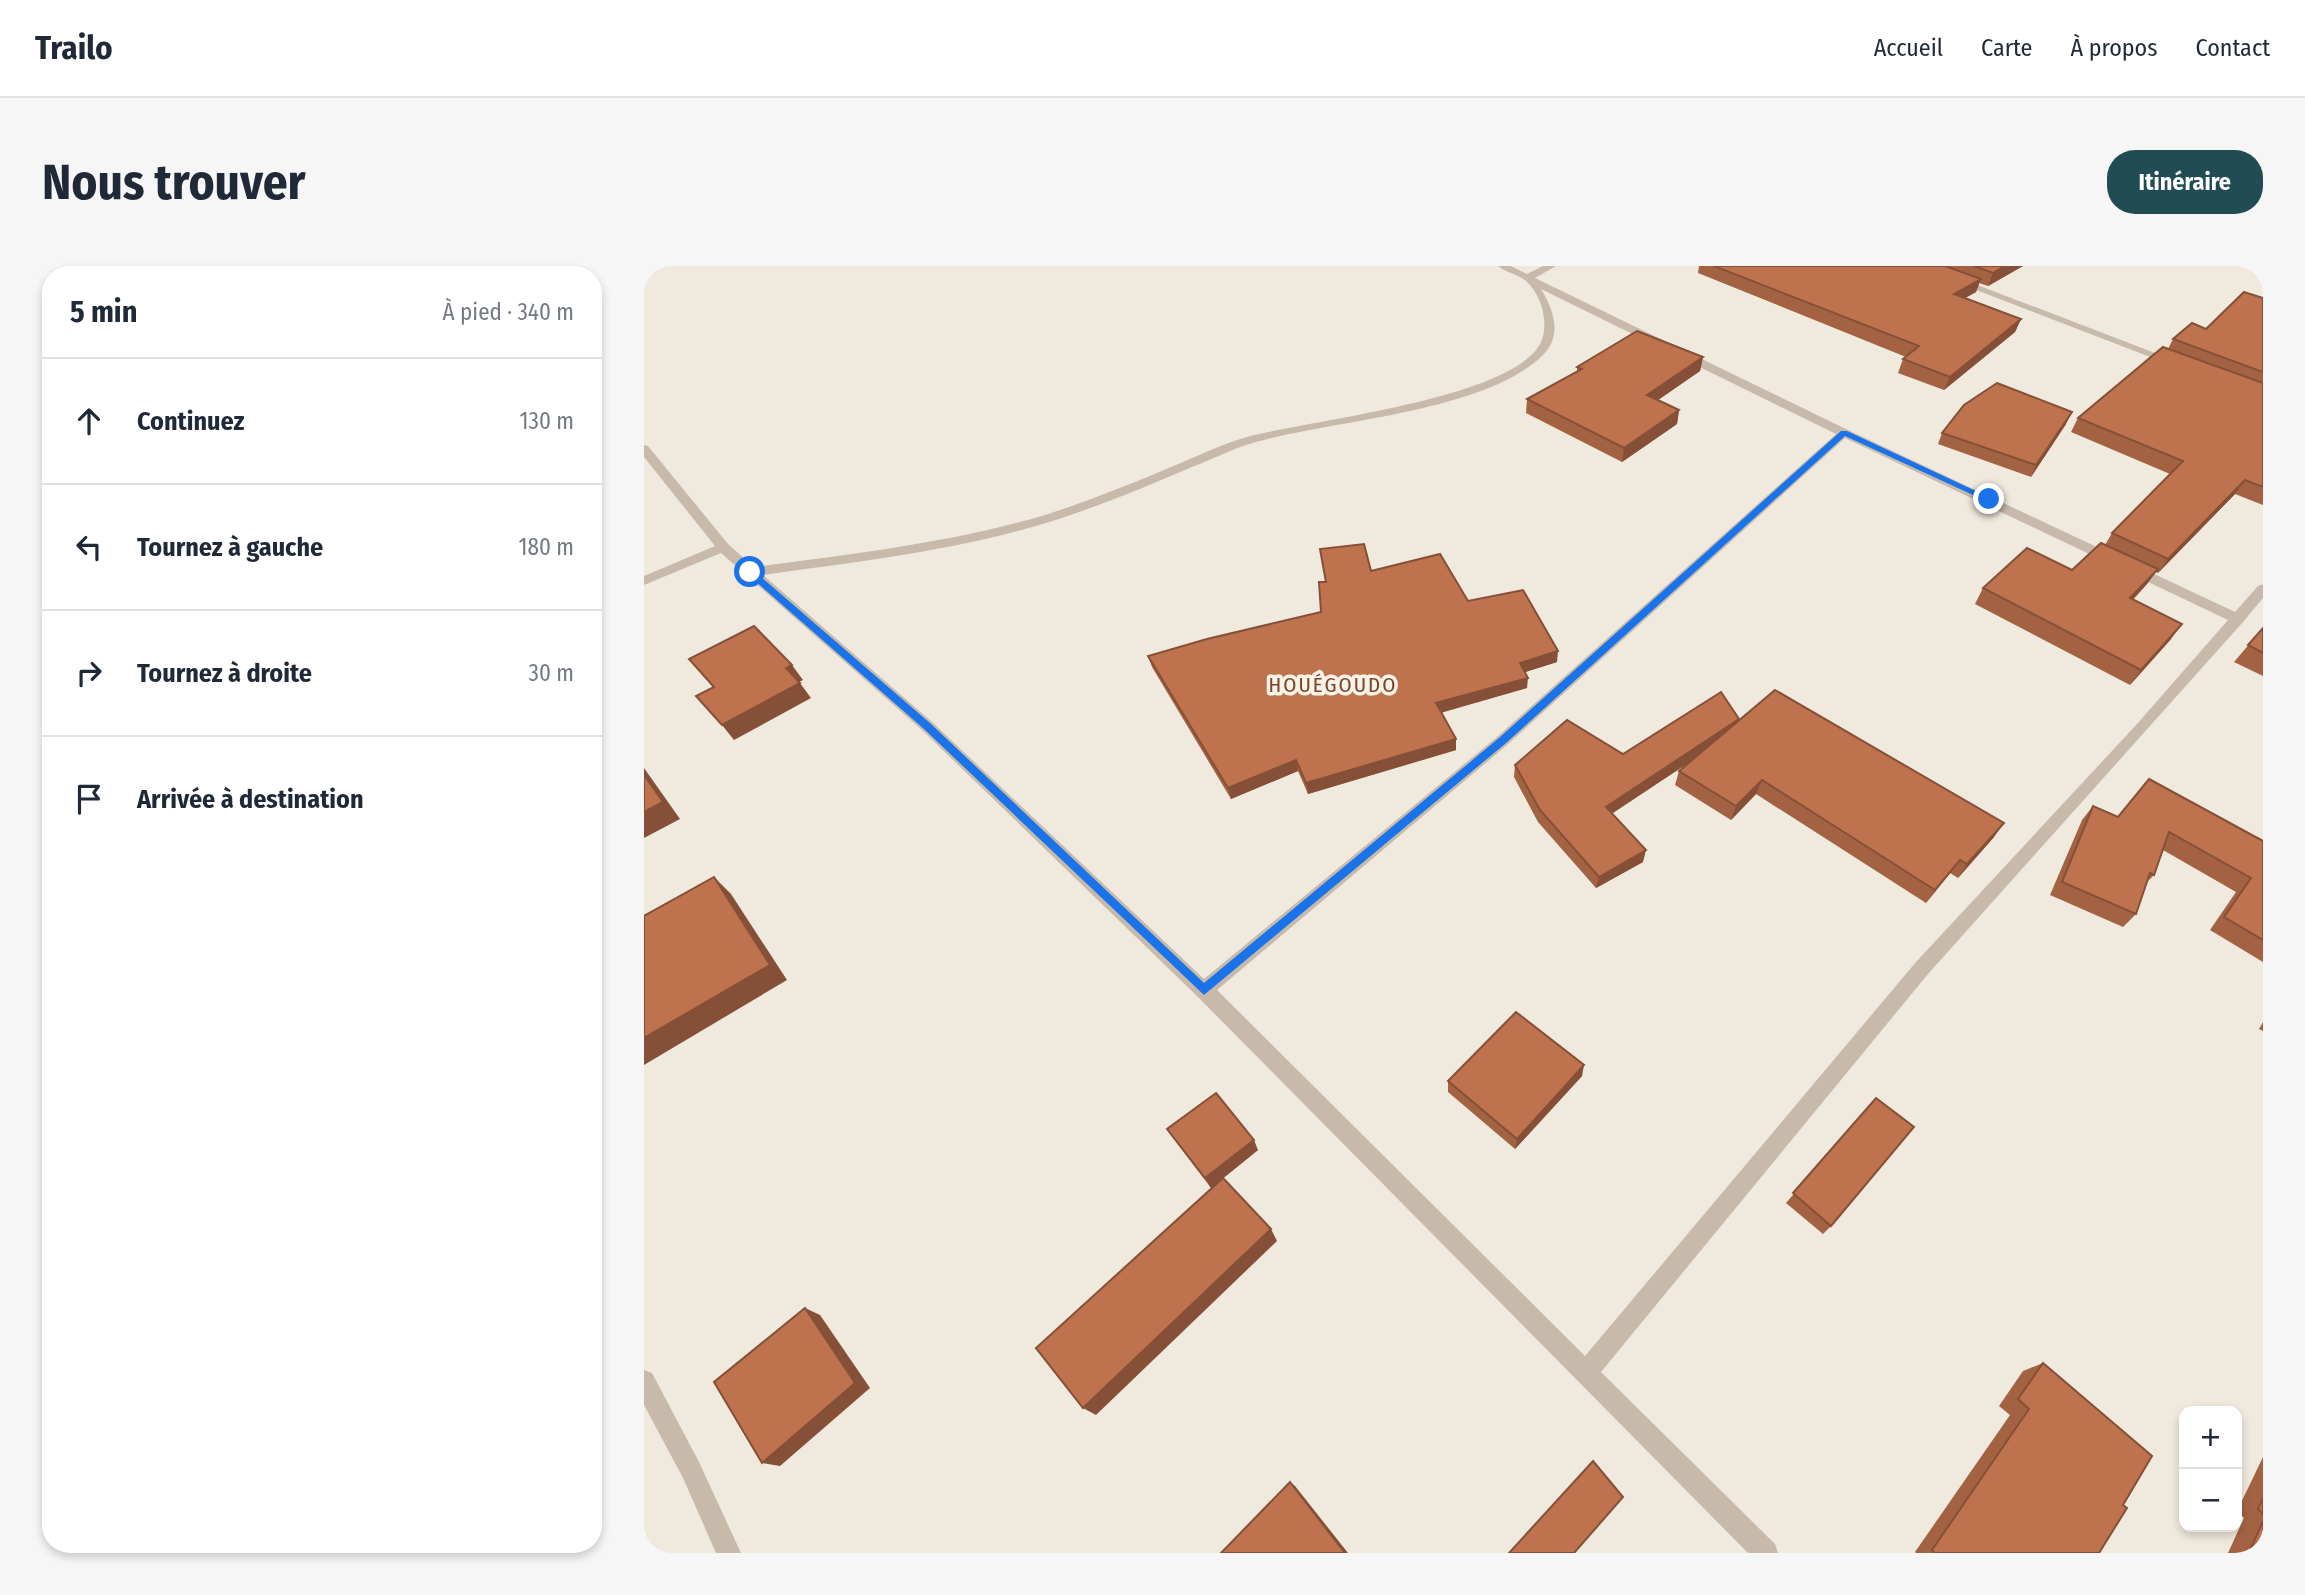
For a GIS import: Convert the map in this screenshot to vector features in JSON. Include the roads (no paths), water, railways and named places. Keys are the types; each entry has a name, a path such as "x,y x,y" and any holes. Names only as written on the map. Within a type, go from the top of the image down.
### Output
{"street":[{"path":"1503,266 1844,433 2238,619"},
{"path":"1528,277 1551,266"},
{"path":"1919,266 2187,367"},
{"path":"750,572 889,553 1021,526 1098,501 1248,440 1462,393 1504,379 1524,367 1539,353 1549,338 1551,319 1543,298 1528,277"},
{"path":"1204,990 1502,741 1844,433"},
{"path":"644,449 723,547 927,726 1204,990 1766,1553"},
{"path":"644,582 723,547"},
{"path":"1586,1373 1922,968 2263,589"},
{"path":"644,1381 691,1471 729,1553"}],"district":[{"name":"HOUÉGOUDO","path":"1333,685"}]}
